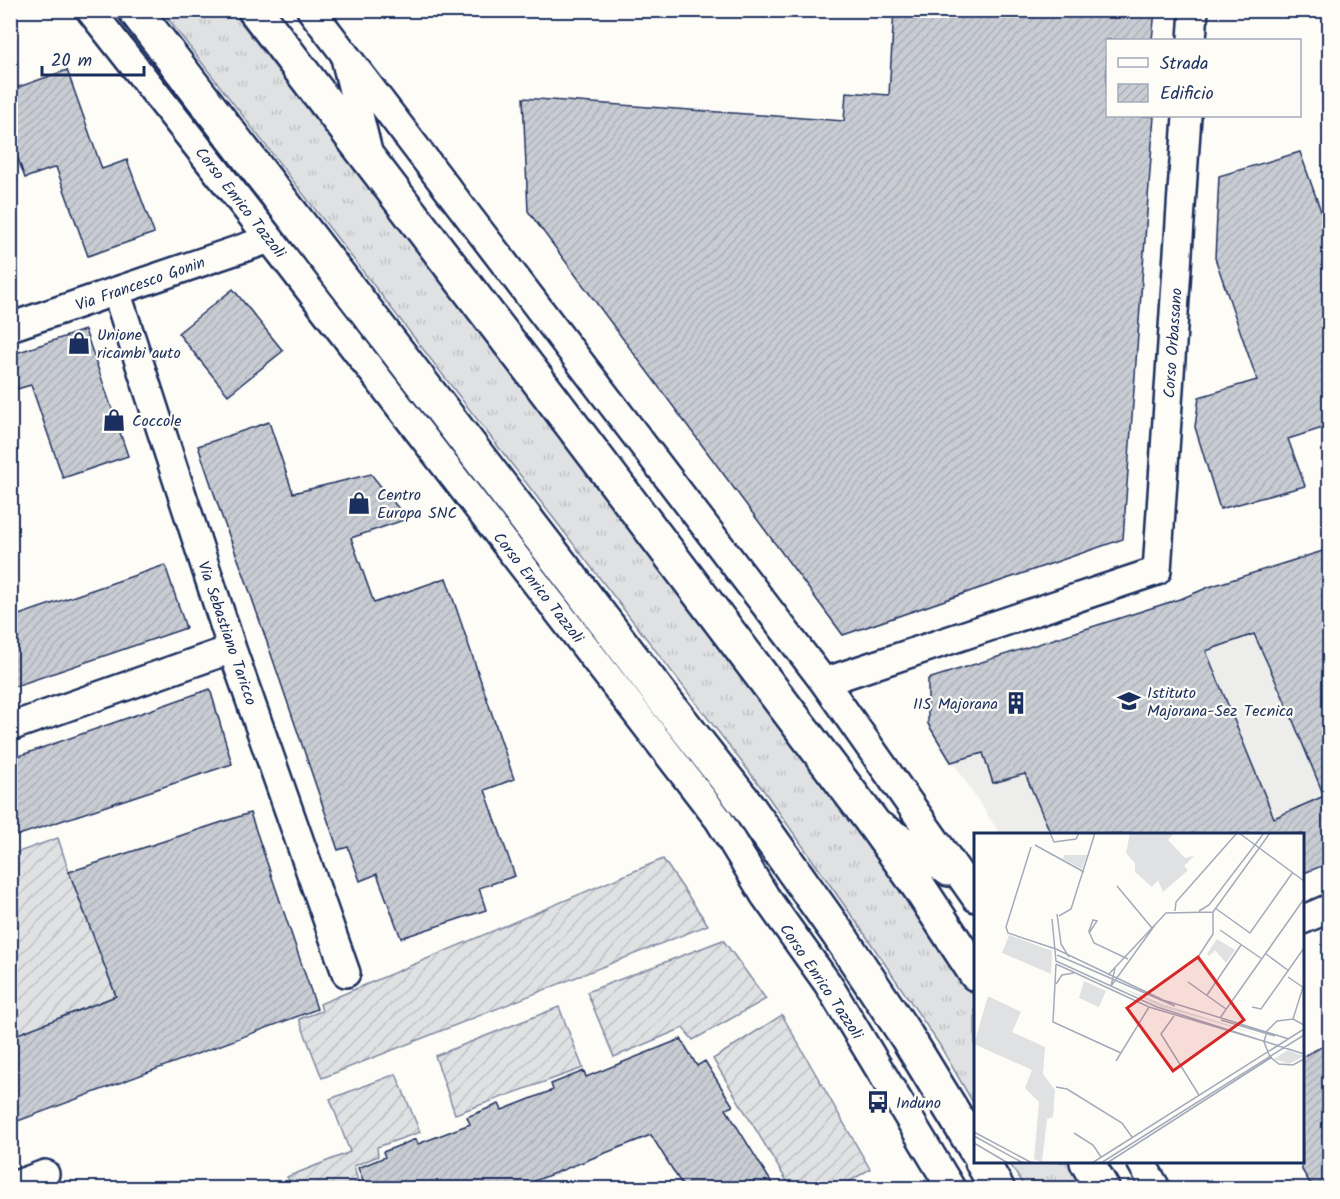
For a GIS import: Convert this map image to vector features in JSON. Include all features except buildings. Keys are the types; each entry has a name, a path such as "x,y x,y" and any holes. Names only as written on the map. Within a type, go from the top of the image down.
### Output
{"street":[{"name":"Corso Enrico Tazzoli","path":"90,10 719,820 765,896 828,984 951,1188"},
{"name":"Corso Enrico Tazzoli","path":"135,10 746,804 864,972 907,1037 974,1148"},
{"path":"255,10 539,380 870,819 915,881 974,972"},
{"path":"311,10 824,682 971,892"},
{"path":"1192,39 1194,10"},
{"path":"344,53 371,163"},
{"name":"Corso Orbassano","path":"824,682 1157,571 1187,117"},
{"name":"Via Francesco Gonin","path":"10,327 270,239"},
{"name":"Via Sebastiano Taricco","path":"116,291 232,649 346,973"},
{"path":"10,727 232,649"},
{"path":"870,819 905,841 971,892"},
{"path":"1304,919 1329,908"},
{"path":"983,1163 997,1188"},
{"path":"1088,1163 1102,1188"},
{"path":"1142,1163 1156,1188"},
{"path":"10,1187 45,1174"}],"shaded area":[{"name":"Istituto Majorana-Sez Tecnica","path":"1329,549 1329,863 1304,874 1304,833 999,833 928,724 928,679"}],"green space":[{"path":"162,11 232,11 808,757 914,906 974,996 974,1104 939,1044 764,791"},
{"path":"58,838 116,996 11,1037 10,855"},
{"path":"663,859 708,925 322,1078 299,1019 322,1011 320,1004"},
{"path":"723,940 766,999 693,1040 683,1028 614,1057 587,992"},
{"path":"559,1007 583,1068 455,1114 435,1056"},
{"path":"782,1015 870,1169 839,1188 791,1188 713,1059"},
{"path":"396,1074 420,1132 377,1147 378,1156 354,1166 358,1182 342,1188 293,1188 287,1177 350,1152 330,1099"},
{"path":"1010,1163 1074,1163 1089,1188 1025,1188"}],"place":[{"name":"Unione ricambi auto","path":"79,343"},
{"name":"Coccole","path":"114,420"},
{"name":"Centro Europa SNC","path":"359,503"},
{"name":"Istituto Majorana-Sez Tecnica","path":"1129,701"},
{"name":"IIS Majorana","path":"1016,703"},
{"name":"Induno","path":"878,1102"}]}
